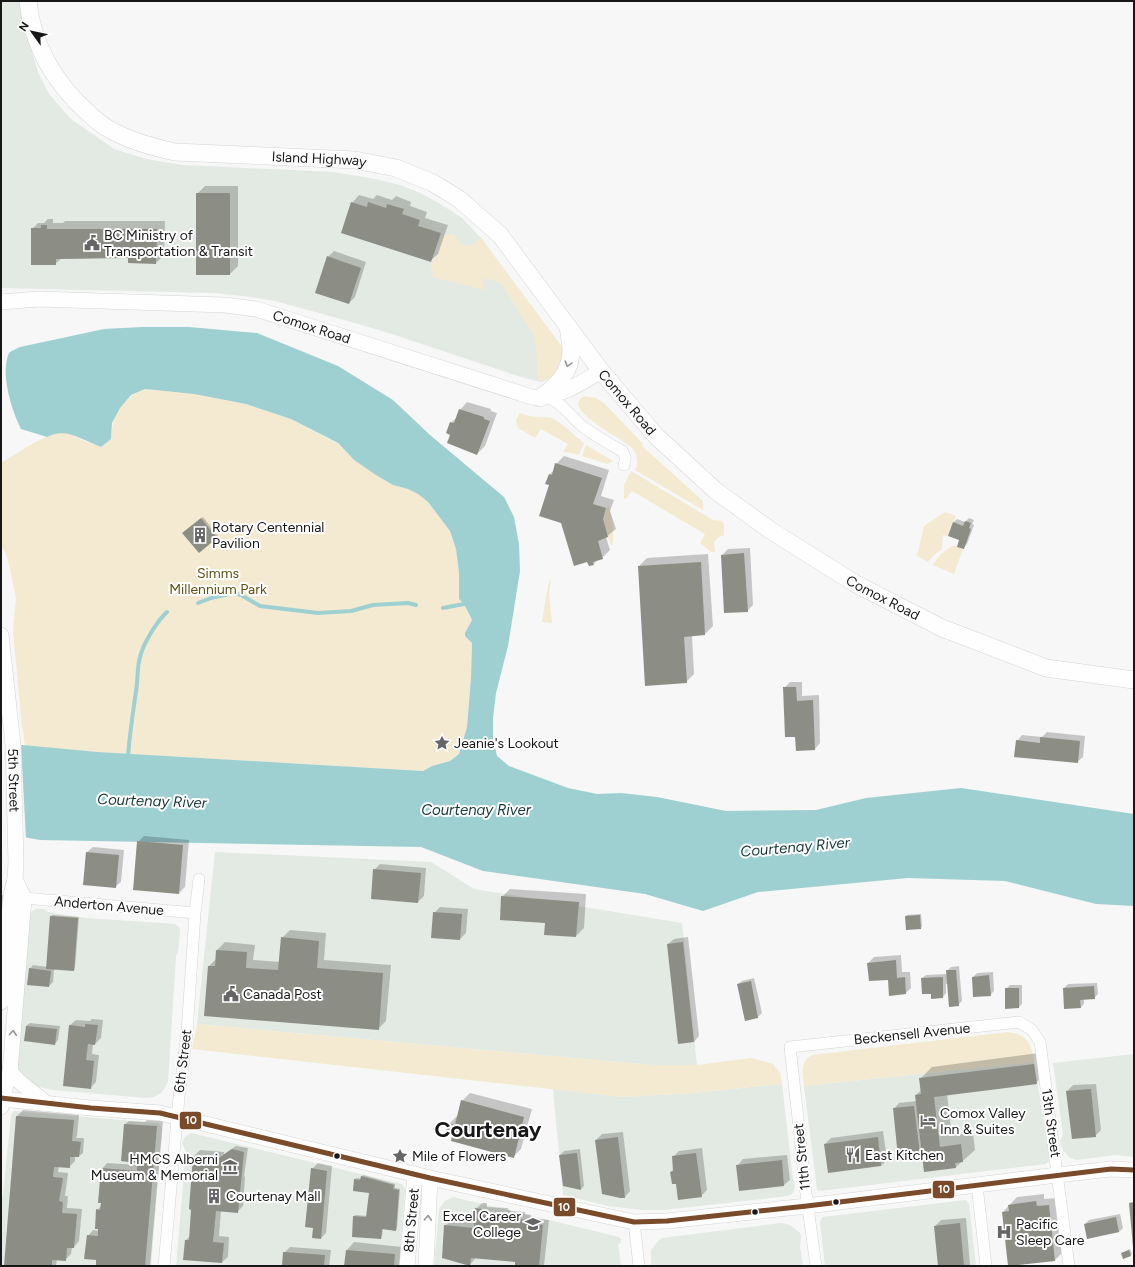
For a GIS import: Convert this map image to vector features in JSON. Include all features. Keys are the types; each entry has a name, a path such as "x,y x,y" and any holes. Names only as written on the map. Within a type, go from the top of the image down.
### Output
{"main road":[{"name":"Island Highway","path":"28,1 29,16 35,39 59,82 76,102 107,129 150,147 175,152 355,160 396,168 433,183 459,199 500,235 601,371"},
{"name":"Comox Road","path":"1,302 47,299 224,305 256,309 523,395 543,397 562,393 601,371 656,436 716,491 770,530 856,584 942,628 1046,668 1134,680"},
{"path":"543,397 556,386 563,377 568,366 571,352 568,326"},
{"name":"5th Street","path":"1,635 13,745 16,862 15,879 10,895 1,1002"},
{"path":"1,886 15,879"},
{"name":"5th Street","path":"1,1100 10,1072 24,898 15,879"},
{"path":"10,1072 21,1083 46,1102"},
{"path":"1,1100 46,1102 178,1116 430,1178 634,1222 667,1221 808,1206 1111,1169 1134,1170"},
{"name":"8th Street","path":"407,1266 415,1174"},
{"name":"8th Street","path":"426,1266 430,1178"}],"street":[{"path":"543,397 554,400 568,410 581,425 622,451 626,460 624,465"},
{"name":"6th Street","path":"164,1266 187,1033 195,913 199,879"},
{"name":"Anderton Avenue","path":"24,898 195,913"},
{"name":"Beckensell Avenue","path":"790,1047 1018,1022 1026,1025 1032,1030"},
{"name":"13th Street","path":"1032,1030 1040,1042 1069,1266"},
{"name":"11th Street","path":"790,1047 816,1266"},
{"path":"977,1185 986,1266"},
{"path":"634,1222 639,1266"}],"shaded area":[{"path":"1,1 21,1 29,42 38,72 49,94 71,119 114,149 146,159 182,165 333,172 375,179 400,185 420,193 462,218 481,238 562,347 547,380 541,382 521,377 386,332 275,301 213,293 1,288"},
{"path":"215,852 431,862 474,889 682,923 697,1065 652,1065 197,1024"},
{"path":"36,909 44,909 48,912 85,918 175,924 179,927 180,931 178,952 176,956 168,1081 161,1093 154,1097 146,1098 53,1090 35,1086 24,1079 16,1067 29,913"},
{"path":"1134,1054 1134,1157 1115,1155 1077,1160 1070,1158 1063,1150 1060,1141 1063,1134 1053,1063"},
{"path":"1034,1062 1050,1159 1046,1164 820,1191 817,1190 804,1086"},
{"path":"782,1084 793,1179 795,1184 794,1192 792,1194 788,1196 663,1210 641,1210 608,1206 563,1195 553,1089 623,1097 693,1093"},
{"path":"14,1111 157,1123 161,1125 162,1130 151,1266 1,1266 1,1199 3,1195 11,1115"},
{"path":"191,1133 402,1184 405,1189 399,1266 176,1266 186,1152 182,1143 185,1137"},
{"path":"453,1197 619,1237 621,1239 621,1243 618,1244 621,1266 434,1266 439,1209 445,1201"},
{"path":"966,1200 969,1204 976,1266 825,1266 820,1223 822,1217"},
{"path":"781,1223 790,1225 800,1233 803,1266 651,1266 651,1250 662,1238"}],"green space":[{"path":"453,233 462,245 470,246 481,238 562,347 561,364 559,369 552,377 541,382 537,378 537,360 534,336 501,283 483,278 484,290 432,277 434,271 430,269 434,257 437,257 442,236"},
{"name":"Simms Millennium Park","path":"145,389 194,394 246,404 291,419 338,444 354,460 393,485 408,489 418,494 428,502 450,531 456,549 459,573 459,599 464,604 472,621 465,633 467,638 472,643 471,678 467,727 459,754 450,761 432,766 423,771 98,752 25,746 13,630 16,598 8,560 1,547 1,463 30,445 55,433 67,433 101,447 111,439 116,414 124,402"},
{"path":"585,396 596,398 604,403 643,444 642,446 703,501 703,510 635,470 637,459 633,449 596,423 580,408 579,401"},
{"path":"520,413 524,415 554,419 584,443 579,455 563,452 568,444 541,429 535,438 518,428 516,420"},
{"path":"586,445 613,461 607,464 582,456"},
{"path":"631,471 713,520 722,521 724,525 724,535 719,537 714,542 715,552 711,552 700,543 705,534 632,491 626,499 624,499 624,485"},
{"path":"608,505 613,525 612,545 610,543 603,519"},
{"path":"945,512 956,516 948,536 943,535 942,549 928,562 917,556 924,526"},
{"path":"953,546 963,549 954,574 933,565 942,554"},
{"path":"551,578 549,594 552,623 542,622 548,585"},
{"path":"197,1024 652,1065 697,1065 751,1058 773,1064 780,1073 782,1084 693,1093 623,1097 192,1049"},
{"path":"1008,1032 1020,1035 1027,1041 1032,1050 1034,1062 804,1086 803,1065 812,1055"}],"water":[{"name":"Courtenay River","path":"189,327 257,333 338,366 393,400 430,435 504,497 514,517 519,544 520,571 508,646 496,693 493,718 493,738 497,756 509,766 568,788 597,794 621,793 657,797 726,811 816,810 866,798 961,788 1134,814 1134,906 1096,904 1005,881 908,878 758,892 703,911 645,894 483,871 421,847 40,840 1,833 1,743 98,752 423,771 432,766 450,761 459,754 467,727 472,643 465,636 465,633 472,620 464,604 459,599 459,573 456,549 450,531 428,502 418,494 408,489 393,485 376,475 354,460 338,443 291,419 246,404 194,394 145,389 131,395 120,408 112,423 111,439 101,447 68,434 54,434 47,437 21,429 10,401 6,381 7,361 10,352 20,347 104,329"}],"pier":[{"path":"1,741 21,744 26,839 2,835"}],"building":[{"path":"196,193 230,193 230,275 196,275"},
{"path":"351,202 367,207 368,202 386,208 387,204 404,209 402,214 420,220 418,226 441,233 431,262 341,233"},
{"path":"41,225 47,225 47,229 157,229 156,264 128,263 128,258 56,259 56,265 31,265 31,228 41,228"},
{"path":"327,256 361,268 349,304 315,293"},
{"path":"459,409 484,417 484,419 490,421 477,455 447,443 450,435 446,433 450,422 454,423"},
{"path":"555,463 602,478 593,504 606,508 603,519 608,537 598,541 603,559 593,562 594,565 589,566 587,562 574,566 561,523 539,516 549,485 545,484 549,474 552,475"},
{"name":"Rotary Centennial Pavilion","path":"201,518 217,538 199,553 182,533"},
{"path":"965,521 971,523 969,528 971,529 964,549 957,547 959,540 948,536 953,522 963,526"},
{"path":"744,553 748,612 724,613 721,555"},
{"path":"701,562 705,635 684,637 687,683 645,686 638,566"},
{"path":"783,687 796,687 797,701 813,700 815,750 796,751 795,737 785,737"},
{"path":"1040,737 1080,741 1078,763 1014,757 1016,740 1040,743"},
{"path":"137,841 183,845 179,894 133,890"},
{"path":"86,852 119,855 116,888 83,885"},
{"path":"373,869 421,873 418,903 371,899"},
{"path":"501,896 579,902 576,937 544,935 545,923 500,920"},
{"path":"433,912 462,914 460,940 431,938"},
{"path":"920,915 921,929 906,930 905,916"},
{"path":"50,916 78,918 74,971 46,969"},
{"path":"281,937 319,941 317,968 383,973 379,1030 204,1016 208,966 215,966 216,950 247,952 246,968 278,970"},
{"path":"683,942 694,1042 678,1044 667,944"},
{"path":"896,960 897,978 905,977 906,994 889,996 888,980 869,981 867,963"},
{"path":"29,968 51,971 49,987 27,985"},
{"path":"946,970 956,970 959,1006 949,1007"},
{"path":"989,975 991,996 973,997 972,977"},
{"path":"943,977 943,998 931,999 931,994 922,994 921,978"},
{"path":"751,981 758,1018 745,1021 737,984"},
{"path":"1094,986 1095,999 1080,1000 1081,1008 1064,1009 1063,988"},
{"path":"1005,988 1019,988 1019,1008 1005,1009"},
{"path":"85,1024 98,1025 95,1045 88,1044 86,1060 94,1061 91,1089 63,1086 69,1025 85,1027"},
{"path":"26,1026 57,1029 55,1045 24,1041"},
{"name":"Comox Valley Inn & Suites","path":"1034,1064 1037,1084 934,1097 940,1147 961,1144 963,1162 955,1163 956,1168 924,1172 915,1095 921,1094 919,1078"},
{"path":"1091,1089 1096,1137 1072,1139 1066,1091"},
{"path":"461,1100 524,1117 514,1158 451,1141 452,1136 445,1134 448,1123 455,1125"},
{"path":"914,1106 920,1154 898,1157 893,1108"},
{"path":"16,1116 74,1120 72,1141 81,1142 79,1157 70,1157 70,1168 54,1167 53,1177 63,1178 59,1201 63,1202 62,1213 77,1214 74,1248 67,1248 66,1261 52,1260 52,1266 4,1266"},
{"path":"124,1124 157,1126 145,1266 96,1266 96,1260 84,1259 87,1235 98,1236 98,1229 95,1229 96,1209 100,1210 101,1203 98,1203 101,1168 137,1171 137,1163 121,1161"},
{"path":"618,1137 625,1198 602,1194 595,1140"},
{"name":"East Kitchen","path":"878,1137 881,1166 828,1173 824,1144"},
{"path":"232,1149 244,1152 238,1213 216,1211 213,1242 224,1243 222,1263 183,1260 185,1240 189,1240 191,1210 189,1209 193,1156 219,1158"},
{"path":"577,1153 581,1190 563,1186 559,1155"},
{"path":"696,1153 702,1197 678,1200 676,1184 672,1184 670,1172 673,1171 672,1156"},
{"path":"782,1160 784,1186 739,1191 736,1165"},
{"path":"311,1168 327,1171 321,1239 312,1238 313,1228 305,1227"},
{"path":"361,1176 394,1185 393,1189 399,1190 396,1231 382,1229 381,1239 352,1237 353,1216 366,1217 369,1193 353,1191 354,1179 360,1180"},
{"path":"1036,1201 1037,1206 1049,1205 1055,1261 1008,1266 1002,1212 1009,1211 1008,1205"},
{"path":"1134,1202 1134,1247 1133,1247 1129,1203"},
{"path":"475,1208 482,1209 482,1212 501,1213 505,1217 520,1218 519,1219 526,1220 525,1223 543,1225 539,1266 515,1266 515,1262 471,1258 470,1266 442,1258 444,1225 474,1228"},
{"path":"1116,1217 1119,1232 1087,1239 1084,1224"},
{"path":"960,1223 964,1266 938,1266 934,1226"},
{"path":"346,1250 395,1254 394,1266 344,1266"},
{"path":"1129,1250 1131,1256 1123,1259 1121,1253"},
{"path":"283,1252 325,1255 324,1266 282,1266"}],"waterway":[{"path":"198,603 211,598 234,593 241,595 260,606 318,613 351,611 373,605 408,603 416,605"},
{"path":"443,608 464,604"},
{"path":"128,759 140,657 151,633 167,612"}],"transit line":[{"name":"10","path":"1,1098 91,1108 160,1113 430,1178 634,1222 667,1221 807,1206 1111,1169 1134,1170"}],"place":[{"name":"BC Ministry of Transportation & Transit","path":"92,243"},
{"name":"Rotary Centennial Pavilion","path":"200,535"},
{"name":"Jeanie's Lookout","path":"442,743"},
{"name":"Canada Post","path":"231,994"},
{"name":"Comox Valley Inn & Suites","path":"928,1121"},
{"name":"East Kitchen","path":"853,1155"},
{"name":"Mile of Flowers","path":"400,1156"},
{"name":"HMCS Alberni Museum & Memorial","path":"230,1167"},
{"name":"Courtenay Mall","path":"214,1196"},
{"name":"Excel Career College","path":"533,1224"},
{"name":"Pacific Sleep Care","path":"1004,1232"}],"district":[{"name":"Courtenay","path":"488,1129"}]}
